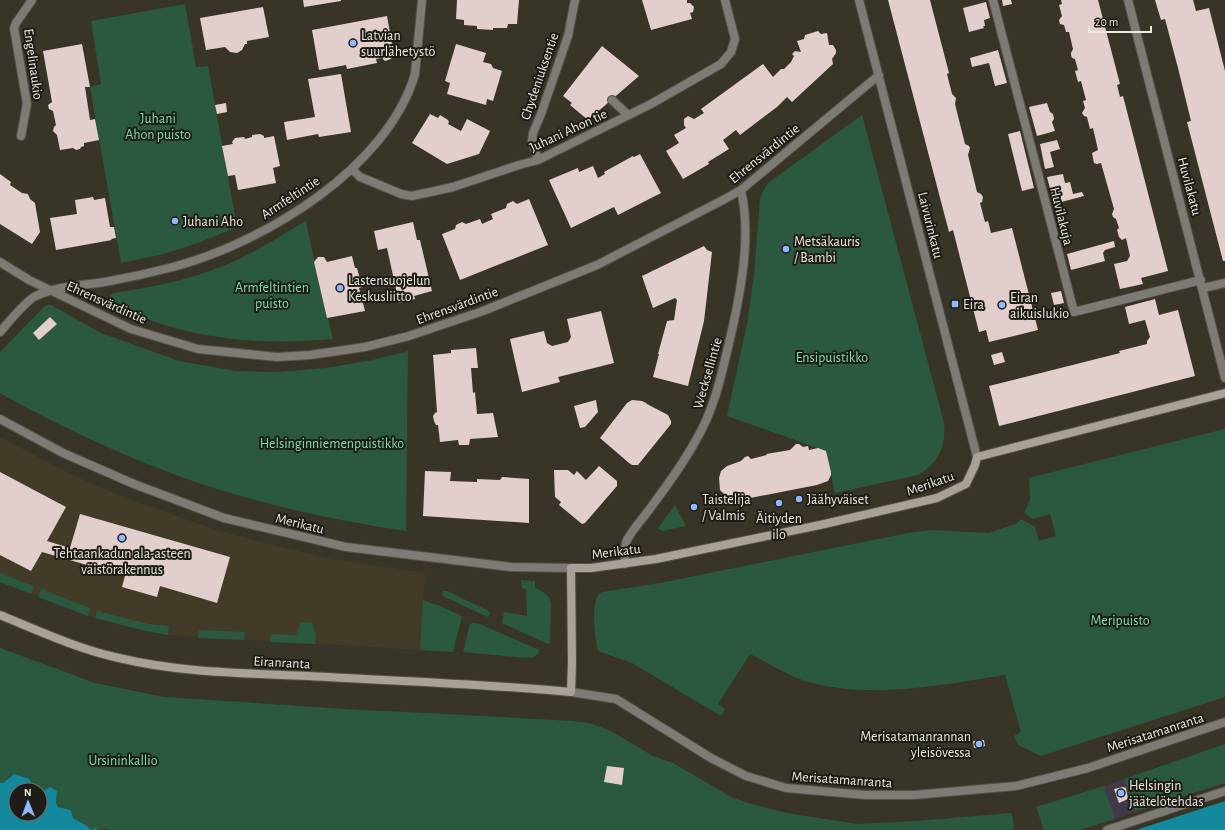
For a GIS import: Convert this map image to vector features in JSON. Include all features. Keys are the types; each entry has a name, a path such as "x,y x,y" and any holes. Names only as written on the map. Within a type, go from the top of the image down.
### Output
{"street":[{"name":"Engelinaukio","path":"22,136 27,104 14,28 32,0"},
{"name":"Armfeltintie","path":"0,332 33,297 51,290 117,279 178,265 231,247 289,216 341,180 377,142 402,106 412,86 418,54 422,0"},
{"name":"Chydeniuksentie","path":"538,160 532,141 533,133 568,36 575,0"},
{"name":"Juhani Ahon tie","path":"352,169 360,177 370,182 401,194 412,196 453,187 538,160 651,104 721,64 731,52 735,39 725,0"},
{"name":"Laivurinkatu","path":"860,0 977,457"},
{"name":"Huvilakuja","path":"993,0 1074,312 1202,284"},
{"name":"Huvilakatu","path":"1128,0 1225,378"},
{"name":"Ehrensvärdintie","path":"0,262 29,280 131,329 198,349 277,357 310,356 365,347 409,336 483,310 597,264 741,190 879,75"},
{"path":"612,100 628,115"},
{"name":"Wecksellintie","path":"625,564 626,541 655,503 697,440 718,390 735,315 740,284 745,223 744,202 741,190"},
{"path":"1202,284 1225,283"},
{"path":"977,457 1225,393"},
{"name":"Merikatu","path":"0,419 63,453 134,484 224,518 346,547 511,566 591,568 625,564 662,558 820,525 937,498 966,484 977,457"},
{"path":"571,568 571,692"},
{"name":"Eiranranta","path":"0,615 84,648 119,658 161,666 243,673 571,692"},
{"name":"Merisatamanranta","path":"571,692 616,700 711,758 746,776 786,788 866,795 914,795 1016,786 1088,768 1225,722"},
{"path":"1107,830 1225,791"}],"shaded area":[{"name":"Tehtaankadun ala-asteen väistörakennus","path":"0,437 75,476 128,499 217,530 272,545 335,559 425,573 420,650 168,635 95,618 0,582"},
{"path":"1124,779 1135,812 1115,819 1104,786"}],"green space":[{"name":"Juhani Ahon puisto","path":"185,4 196,67 208,66 237,227 198,243 164,254 121,263 90,87 101,84 91,21"},
{"name":"Ensipuistikko","path":"862,115 944,423 944,439 940,453 936,459 918,475 835,493 826,451 727,416 747,324 754,274 760,199 762,193 768,183"},
{"name":"Armfeltintien puisto","path":"306,221 333,339 308,341 258,341 209,336 184,331 161,324 116,306 110,301 110,296 113,293 177,281 224,266 256,251"},
{"name":"Helsinginniemenpuistikko","path":"51,305 101,333 179,361 236,371 278,372 326,368 373,360 408,351 406,531 307,513 248,498 184,478 90,439 0,393 0,352 45,306"},
{"name":"Meripuisto","path":"1225,429 1225,697 1041,756 1018,745 1014,736 1021,732 1005,675 905,689 880,690 829,687 805,681 750,654 718,704 725,709 721,716 632,663 598,651 594,610 595,602 602,592 660,583 908,533 931,530 988,533 1016,524 1021,519 1035,527 1039,541 1056,536 1050,514 1033,519 1024,513 1030,500 1029,478"},
{"path":"675,505 686,526 662,531 658,528"},
{"path":"0,573 34,586 31,594 0,582"},
{"path":"521,580 535,581 535,588 549,597 551,603 550,642 548,644 502,623 504,612 527,616 526,589 522,588"},
{"path":"41,589 90,608 88,616 38,597"},
{"path":"443,591 447,591 487,610 490,613 488,617 443,596"},
{"path":"423,600 462,616 453,652 420,650"},
{"path":"97,611 149,624 169,626 168,635 95,618"},
{"path":"301,622 312,623 316,636 315,644 270,642 271,634 296,635"},
{"path":"470,624 480,624 539,650 539,653 534,657 525,658 463,652"},
{"path":"199,630 245,632 244,640 198,638"},
{"name":"Ursininkallio","path":"0,648 95,683 164,697 589,723 609,730 653,756 673,763 731,797 751,804 787,813 857,824 916,821 1011,813 1014,830 97,830 96,828 91,830 73,818 71,810 58,807 56,803 57,791 48,792 48,782 27,782 10,776 3,783 0,783"},
{"path":"1225,744 1225,783 1135,812 1124,779"},
{"path":"1104,786 1115,819 1079,830 1044,830 1036,807"}],"water":[{"path":"14,774 29,779 31,782 8,782 8,822 48,822 48,788 50,787 57,791 56,803 58,807 71,810 73,818 91,830 0,830 0,783 3,783"},
{"path":"1225,801 1225,830 1136,830"}],"building":[{"path":"303,0 341,0 341,1 304,7"},
{"path":"457,0 519,0 517,24 508,24 507,28 493,28 493,30 477,29 477,26 464,25 464,20 456,19"},
{"path":"642,0 687,0 687,3 690,3 694,7 693,12 690,13 692,19 651,30"},
{"path":"888,0 930,0 949,73 947,74 952,94 956,98 955,104 965,144 970,148 968,155 977,192 983,197 982,202 980,203 985,222 988,221 991,233 1012,228 1038,330 989,342 986,330 979,332 953,230 949,232"},
{"path":"1002,0 1011,0 1012,4 1003,6"},
{"path":"1061,0 1098,0 1120,84 1117,85 1120,97 1123,96 1168,271 1141,278 1143,284 1120,289 1114,264 1127,261 1130,256 1126,238 1122,240 1119,237 1117,230 1119,228 1116,219 1112,214 1114,209 1101,163 1094,163 1092,153 1098,150 1093,128 1090,129 1087,117 1082,113 1085,108 1083,101 1086,100 1081,81 1078,82 1075,71 1078,70 1075,59 1072,58 1071,55 1073,49 1069,32 1066,32 1064,25 1060,24 1059,20 1062,16 1059,5 1062,4"},
{"path":"1155,0 1193,0 1196,11 1209,8 1225,71 1225,261 1223,261 1187,122 1191,121 1165,19 1161,20"},
{"path":"986,2 990,18 984,20 984,28 969,32 963,8"},
{"path":"263,7 269,37 247,41 247,44 245,44 242,50 237,53 230,52 225,47 206,50 200,18"},
{"name":"Latvian suurlähetystö","path":"387,16 394,56 392,56 391,59 385,61 382,58 376,59 377,63 347,69 346,65 319,70 312,30"},
{"path":"818,31 821,34 827,33 829,45 833,45 836,50 836,53 832,59 833,64 792,102 787,97 777,107 740,135 736,130 723,140 729,149 708,162 709,164 683,179 666,151 679,143 674,135 686,128 684,125 684,119 688,116 694,119 704,113 701,109 763,64 773,77 791,62 794,56 792,54 795,51 801,52 797,41 804,39 805,35"},
{"path":"82,44 90,87 85,87 90,120 95,119 99,140 84,143 84,146 80,149 76,150 73,148 60,150 57,135 53,131 56,125 53,111 49,109 48,105 52,102 43,51"},
{"path":"456,44 486,53 483,62 491,64 493,68 502,71 493,101 487,99 486,105 447,94 450,83 445,81"},
{"path":"602,46 639,76 588,120 570,105 572,103 563,96"},
{"path":"998,50 1007,83 995,86 989,63 972,67 970,58"},
{"path":"341,74 351,132 319,137 318,134 287,140 284,122 315,117 308,79"},
{"path":"226,103 227,112 217,114 215,105"},
{"path":"1047,103 1050,112 1053,114 1054,119 1052,122 1055,131 1037,136 1029,107"},
{"path":"430,114 438,118 440,115 448,120 448,124 461,131 467,119 490,131 479,154 447,164 412,143"},
{"path":"1020,131 1034,188 1022,191 1008,134"},
{"path":"260,134 264,136 264,138 274,136 280,166 273,168 276,183 238,190 235,175 228,176 222,146 233,144 232,142 235,138 244,137 245,139 252,137 252,135"},
{"path":"1057,140 1060,149 1050,152 1054,167 1045,169 1040,144"},
{"path":"640,154 661,193 618,215 614,207 571,228 549,180 578,168 579,172 593,166 598,178 605,174 604,172 633,156 634,157"},
{"path":"0,174 11,182 10,185 22,193 28,194 30,199 35,203 40,232 32,244 0,224"},
{"path":"1063,174 1065,183 1070,182 1073,194 1082,192 1084,196 1054,204 1047,177"},
{"path":"93,197 94,200 105,198 110,227 114,227 116,238 56,250 50,218 77,214 75,200"},
{"path":"529,199 548,245 460,280 442,234 455,229 456,225 462,222 466,224 480,219 482,224 493,219 491,214 506,208 507,204 513,201 517,204"},
{"path":"413,222 417,240 420,240 432,291 414,296 415,299 399,303 387,248 378,250 374,231"},
{"path":"1114,241 1115,247 1105,250 1103,253 1105,261 1071,270 1067,254"},
{"path":"704,246 707,250 712,252 704,321 688,386 653,377 667,321 674,320 677,300 675,298 653,308 642,276"},
{"path":"352,256 362,287 359,288 365,311 327,318 314,262 318,257 324,257 327,262"},
{"path":"1061,291 1064,303 1054,305 1051,293"},
{"path":"1155,299 1159,315 1178,310 1195,376 999,426 989,386 1120,353 1119,351 1147,344 1150,337 1145,320 1129,324 1125,307"},
{"path":"601,311 614,363 558,377 560,382 522,392 510,339 544,331 547,343 552,346 568,342 571,337 567,319"},
{"path":"50,317 57,324 39,340 33,333"},
{"path":"476,348 478,368 471,368 473,393 475,392 477,414 493,413 498,437 470,439 469,445 459,445 458,440 440,442 438,425 436,425 433,416 437,412 433,355 451,353 451,350"},
{"path":"1002,352 1005,362 994,365 991,355"},
{"path":"596,400 598,412 585,427 580,428 574,406"},
{"path":"632,400 646,403 668,415 671,421 671,424 638,465 632,465 629,463 600,438 627,403"},
{"path":"796,444 803,447 808,446 809,450 818,448 826,451 831,472 828,481 817,485 738,499 729,498 720,490 719,478 721,471 727,466 741,461 748,456 751,459 767,455 766,454 790,450"},
{"path":"599,466 617,481 617,486 585,523 582,524 559,505 561,502 555,497 554,470 568,470 574,475 577,471 586,480"},
{"path":"425,471 451,472 450,481 477,482 477,479 500,480 502,477 529,479 529,523 423,516"},
{"path":"0,472 66,507 47,541 70,548 80,514 230,557 217,603 160,586 157,597 122,587 125,576 42,552 31,571 0,555"},
{"name":"Merisatamanrannan yleisövessa","path":"984,740 985,746 974,748 973,741"},
{"path":"607,766 624,768 622,785 604,782"},
{"name":"Helsingin jäätelötehdas","path":"1123,787 1126,788 1128,799 1119,803 1114,789"}],"place":[{"name":"Latvian suurlähetystö","path":"353,43"},
{"name":"Juhani Aho","path":"175,221"},
{"name":"Metsäkauris / Bambi","path":"786,249"},
{"name":"Lastensuojelun Keskusliitto","path":"340,288"},
{"name":"Eira","path":"955,304"},
{"name":"Eiran aikuislukio","path":"1002,305"},
{"name":"Jäähyväiset","path":"799,499"},
{"name":"Äitiyden ilo","path":"779,503"},
{"name":"Taistelija / Valmis","path":"694,507"},
{"name":"Tehtaankadun ala-asteen väistörakennus","path":"122,538"},
{"name":"Merisatamanrannan yleisövessa","path":"979,744"},
{"name":"Helsingin jäätelötehdas","path":"1121,793"}]}
